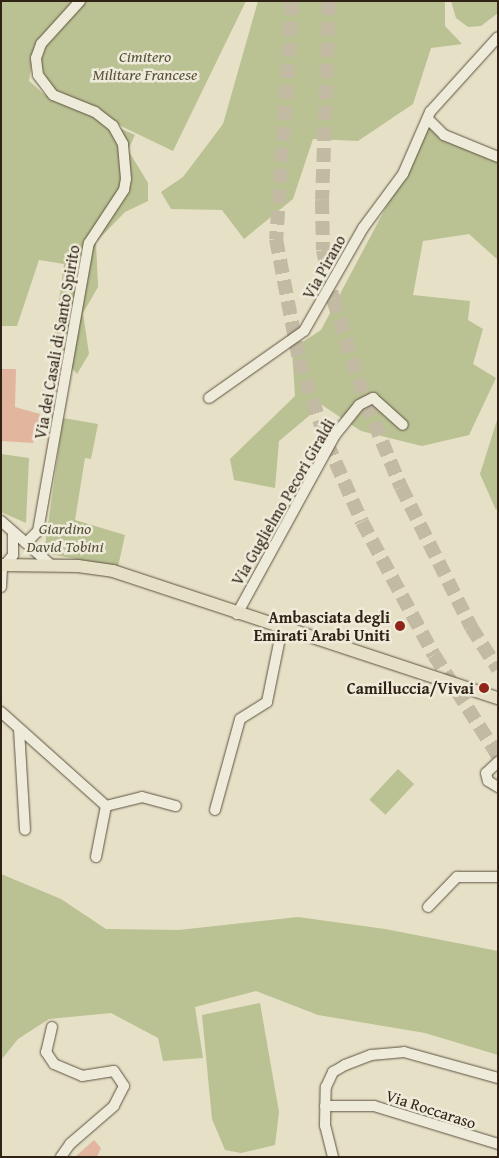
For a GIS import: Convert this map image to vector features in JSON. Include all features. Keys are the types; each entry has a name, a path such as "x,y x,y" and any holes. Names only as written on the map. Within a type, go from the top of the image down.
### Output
{"main road":[{"path":"3,565 51,565 113,571 237,614 498,698"}],"street":[{"name":"Via dei Casali di Santo Spirito","path":"26,543 38,531 89,243 121,195 126,179 122,144 113,126 95,112 53,94 38,75 36,58 41,44 80,1"},
{"name":"Via Pirano","path":"209,398 304,331 363,228 403,174 432,109 498,38"},
{"path":"428,119 444,135 498,157"},
{"name":"Via Guglielmo Pecori Giraldi","path":"237,614 335,435 359,405 373,398 403,425"},
{"path":"1,521 13,535 26,543 51,565"},
{"path":"1,588 3,565 13,555 13,535"},
{"path":"215,810 240,719 267,702 282,628"},
{"path":"1,712 106,806"},
{"path":"19,729 25,830"},
{"path":"498,762 486,773 488,781 498,787"},
{"path":"106,806 142,797 176,806"},
{"path":"96,857 106,806"},
{"path":"428,907 458,877 498,878"},
{"path":"52,1026 46,1052 54,1064 82,1076 114,1071 124,1086 114,1106 70,1144 61,1157"},
{"path":"333,1157 326,1137 325,1106 326,1087 333,1072 371,1055 413,1054 498,1078"},
{"name":"Via Roccaraso","path":"325,1106 374,1106 498,1144"}],"green space":[{"path":"1,1 76,1 35,45 29,81 45,95 135,135 128,150 148,183 148,201 125,212 96,242 98,287 83,313 89,354 77,374 53,346 64,264 39,260 17,326 1,326"},
{"name":"Cimitero Militare Francese","path":"86,1 246,1 173,151 121,126 93,106 55,90 47,81 40,62 47,43"},
{"path":"258,1 445,1 445,26 462,44 431,48 413,104 358,141 313,139 293,199 244,239 222,210 171,209 161,192 183,177 223,124"},
{"path":"451,1 498,1 498,13 481,26 468,27 456,18"},
{"path":"429,126 498,160 498,260 469,234 423,241 413,295 470,301 468,320 483,329 473,364 496,378 469,435 422,446 361,431 322,405 279,441 275,488 234,480 230,459 295,396 292,349 321,330"},
{"path":"498,417 498,508 496,510 480,474"},
{"name":"Giardino David Tobini","path":"63,418 98,424 91,459 85,458 75,520 125,535 118,567 44,553"},
{"path":"1,454 29,458 26,523 1,512"},
{"path":"398,769 414,784 385,815 369,800"},
{"path":"1,874 61,899 106,929 179,930 298,917 385,929 498,951 498,1055 425,1033 318,1015 256,991 195,1007 203,1058 163,1061 158,1038 111,1013 49,1019 18,1039 1,1060"},
{"path":"260,1003 279,1112 275,1145 241,1153 225,1150 212,1119 202,1015"}],"building":[{"path":"1,369 16,369 15,407 40,414 33,443 1,441"},
{"path":"94,1140 101,1148 97,1157 75,1157"}],"tunnel":[{"path":"292,1 276,239 299,360 327,443 362,522 434,655 498,756"},
{"path":"329,1 322,200 323,250 333,299 366,403 401,487 471,627 498,669"}],"place":[{"name":"Ambasciata degli Emirati Arabi Uniti","path":"400,626"},
{"name":"Camilluccia/Vivai","path":"484,688"}]}
